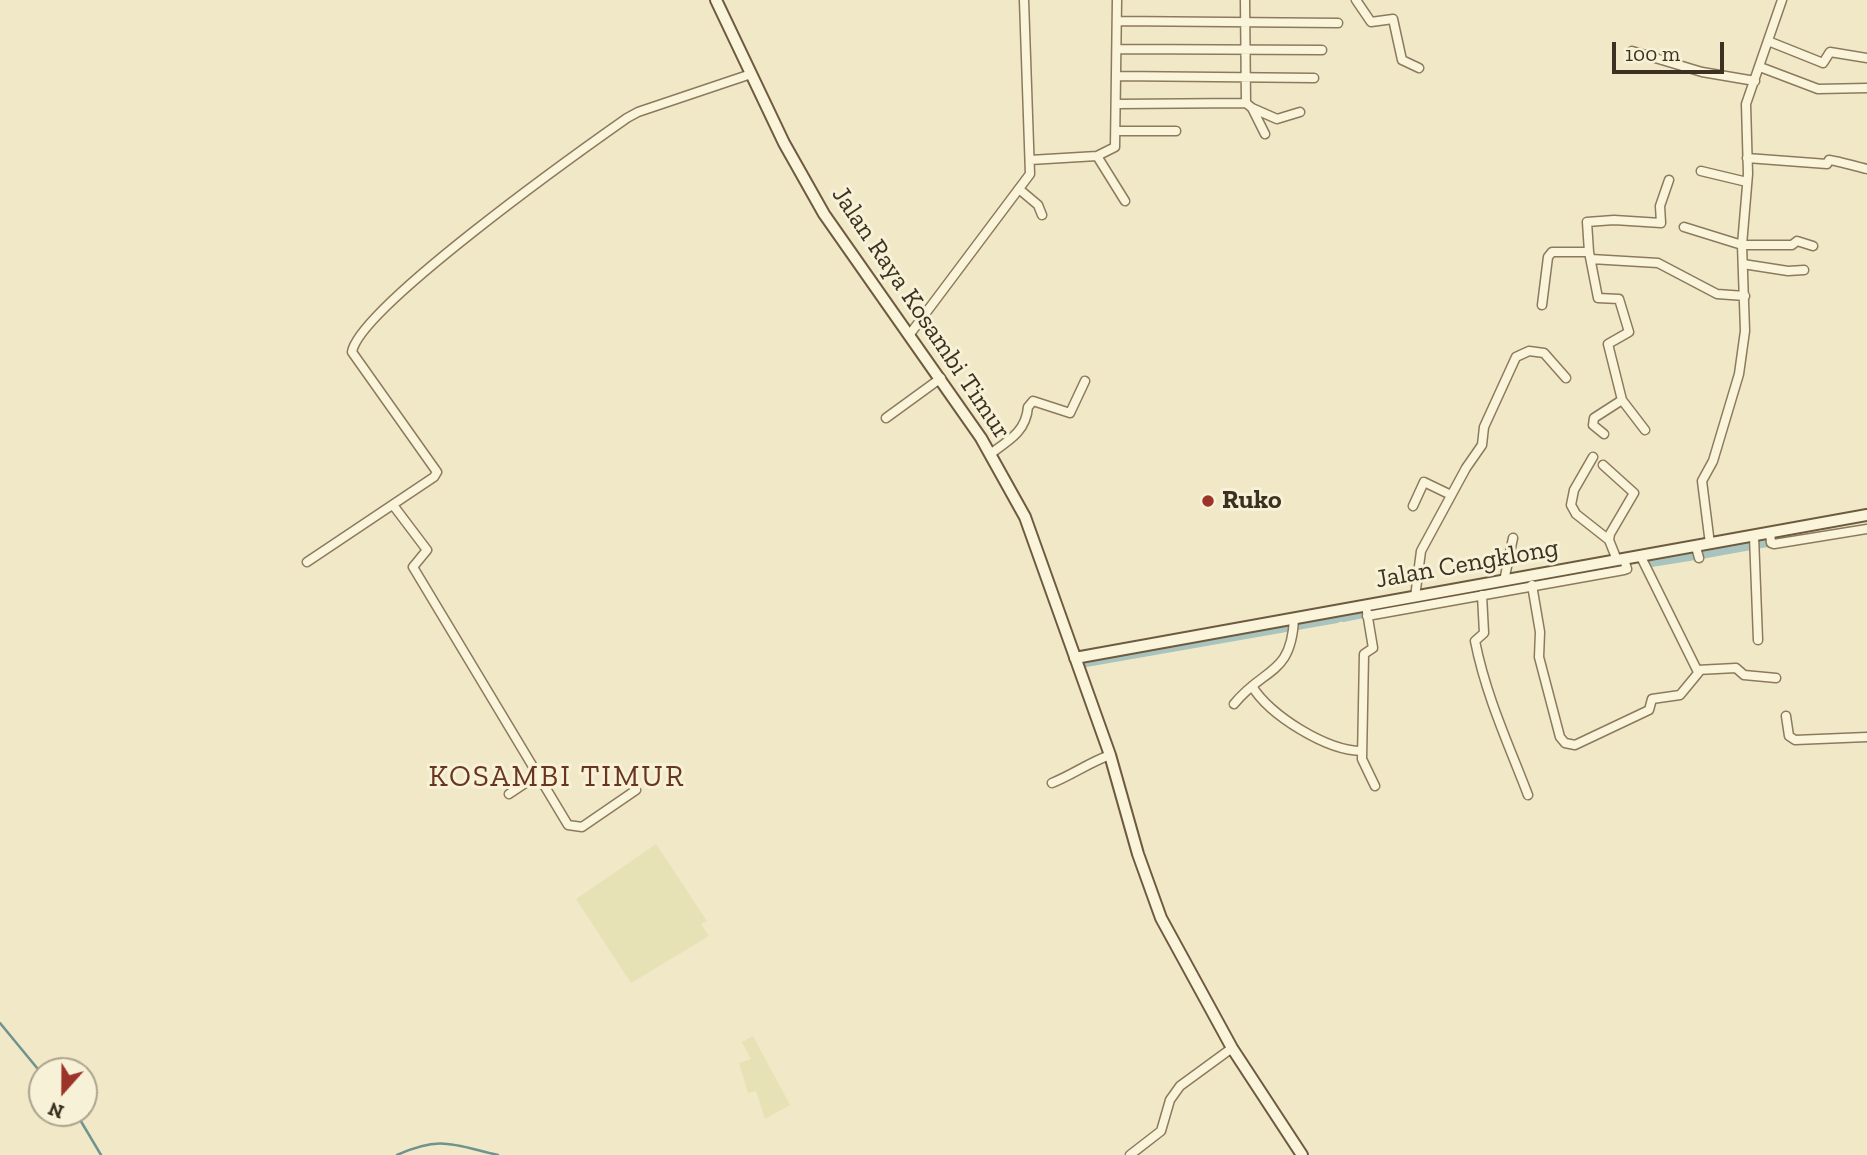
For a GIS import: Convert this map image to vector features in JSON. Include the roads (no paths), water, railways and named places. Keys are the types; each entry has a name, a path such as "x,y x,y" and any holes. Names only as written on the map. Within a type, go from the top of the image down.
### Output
{"main road":[{"name":"Jalan Raya Kosambi Timur","path":"716,0 784,143 824,214 940,377 990,454 1025,517 1110,755 1138,854 1161,918 1232,1048 1303,1155"},
{"name":"Jalan Cengklong","path":"1074,658 1294,624 1366,611 1415,597 1569,575 1641,557 1697,552 1710,544 1755,542 1867,515"}],"street":[{"path":"910,334 1030,174 1024,0"},
{"path":"1030,160 1097,156 1115,147 1117,0"},
{"path":"1245,0 1249,106 1265,134"},
{"path":"1356,0 1371,22 1393,19 1402,60 1419,68"},
{"path":"1710,544 1702,481 1713,461 1739,374 1745,296 1742,245 1747,183 1746,104 1782,0"},
{"path":"1117,21 1338,23"},
{"path":"1768,41 1805,54 1821,63 1830,52 1867,58"},
{"path":"1117,49 1322,50"},
{"path":"1632,51 1702,72 1755,81"},
{"path":"1760,67 1818,89 1867,88"},
{"path":"307,562 437,472 356,361 352,352 356,341 435,262 626,118 751,74"},
{"path":"1117,76 1314,78"},
{"path":"1117,104 1249,106 1277,119 1300,112"},
{"path":"1117,131 1176,131"},
{"path":"1097,156 1125,201"},
{"path":"1747,158 1827,164 1829,160 1852,168 1867,169"},
{"path":"1701,171 1747,183"},
{"path":"1645,430 1622,400 1608,344 1629,332 1619,299 1598,298 1587,222 1614,220 1661,223 1660,206 1669,180"},
{"path":"1019,189 1038,205 1042,215"},
{"path":"1684,227 1742,245 1793,245 1800,241 1813,246"},
{"path":"1542,305 1548,257 1552,251 1658,263 1717,293 1745,296"},
{"path":"1743,264 1788,271 1804,270"},
{"path":"1415,597 1421,551 1482,445 1484,427 1516,357 1529,351 1544,353 1566,378"},
{"path":"886,418 940,377"},
{"path":"990,454 1020,433 1022,425 1027,421 1028,407 1033,401 1070,413 1085,382"},
{"path":"1604,434 1593,425 1594,418 1622,400"},
{"path":"1593,457 1574,490 1570,505 1576,514 1609,540 1623,563"},
{"path":"1603,465 1634,493 1614,526 1609,540"},
{"path":"1413,506 1424,482 1451,495"},
{"path":"393,505 427,550 413,567 568,825 572,828 582,827 636,790"},
{"path":"1770,537 1867,529"},
{"path":"1513,538 1513,583"},
{"path":"1755,542 1758,640"},
{"path":"1641,557 1699,672"},
{"path":"1375,786 1363,764 1362,751 1364,654 1373,648 1366,611 1482,595 1513,583 1532,585 1569,575"},
{"path":"1532,585 1540,632 1539,657 1564,743 1574,745 1649,710 1652,699 1680,695 1699,672 1736,668 1744,675 1776,678"},
{"path":"1482,595 1484,633 1475,641 1480,668 1495,717 1528,795"},
{"path":"1234,704 1252,685 1276,670 1286,656 1294,624"},
{"path":"1252,685 1260,699 1273,710 1318,738 1341,748 1362,751"},
{"path":"1786,716 1788,736 1795,740 1867,737"},
{"path":"1052,783 1110,755"},
{"path":"509,794 539,774"},
{"path":"1129,1155 1161,1131 1170,1100 1180,1086 1232,1048"}],"waterway":[{"path":"1701,555 1778,541"},
{"path":"1645,564 1695,556"},
{"path":"1520,583 1550,580"},
{"path":"1441,599 1514,585"},
{"path":"1343,618 1373,612"},
{"path":"1086,663 1337,619"},
{"path":"0,1023 28,1057"},
{"path":"84,1127 101,1155"},
{"path":"397,1155 425,1145 437,1144 458,1145 498,1155"}],"place":[{"name":"Ruko","path":"1208,501"}],"district":[{"name":"KOSAMBI TIMUR","path":"557,777"}]}
